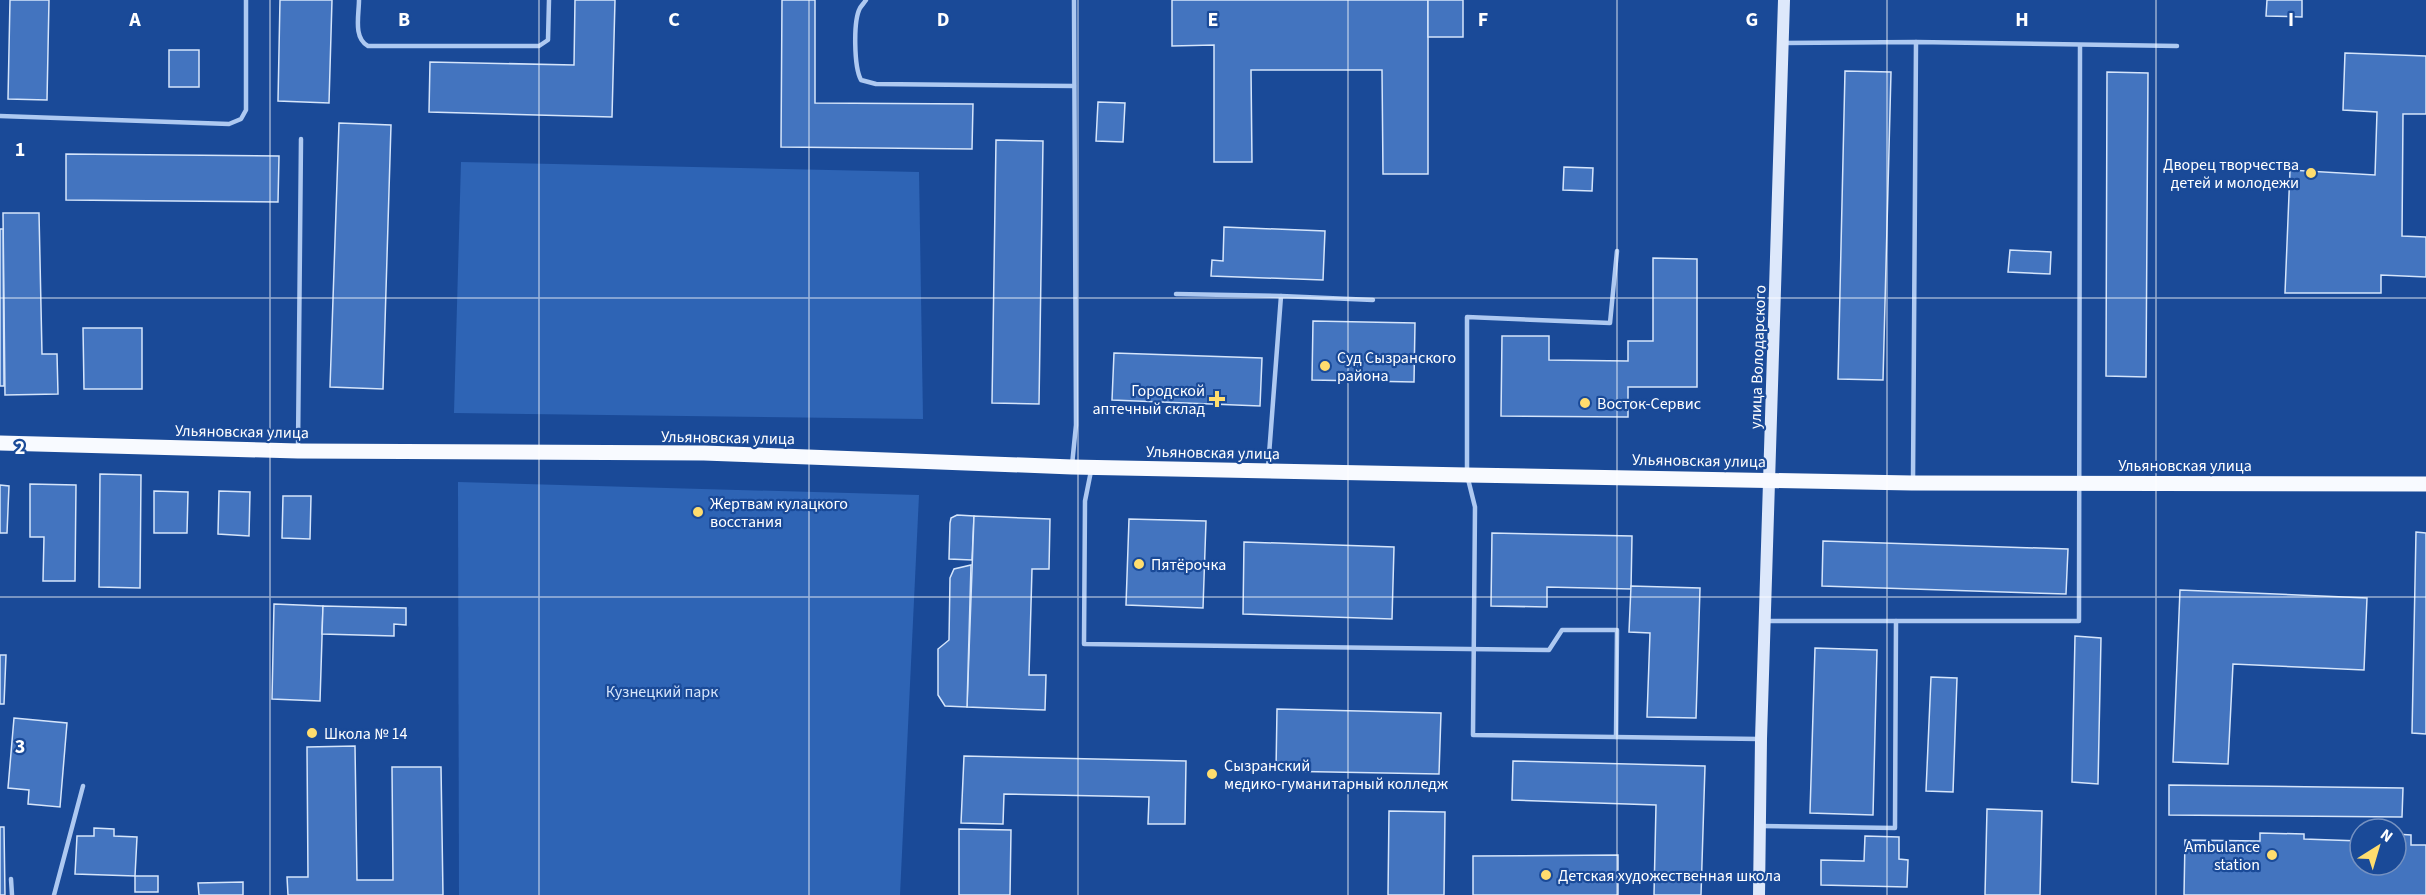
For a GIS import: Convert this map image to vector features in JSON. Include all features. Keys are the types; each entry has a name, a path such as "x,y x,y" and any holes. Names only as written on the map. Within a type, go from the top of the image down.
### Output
{"main road":[{"name":"улица Володарского","path":"1759,895 1761,739 1784,0"},
{"name":"Ульяновская улица","path":"0,443 298,451 704,453 1092,468 1467,476 1912,483 2426,484"}],"lane":[{"path":"0,116 229,124 241,119 246,110 246,0"},
{"path":"359,0 359,37 368,46 538,46 548,40 549,0"},
{"path":"866,0 859,9 857,28 856,69 861,80 876,84 1074,86"},
{"path":"1072,467 1076,425 1074,0"},
{"path":"1912,483 1916,42"},
{"path":"1783,43 1916,42 2177,46"},
{"path":"1765,621 2079,621 2080,46"},
{"path":"298,451 301,139"},
{"path":"1617,251 1610,323 1467,317 1467,476 1475,507 1473,735 1761,739"},
{"path":"1176,294 1373,300"},
{"path":"1268,471 1281,297"},
{"path":"1092,468 1085,501 1084,644 1549,650 1562,630 1617,630 1616,737"},
{"path":"1760,826 1896,828 1896,621"},
{"path":"54,895 83,786"},
{"path":"11,879 12,895"}],"green space":[{"path":"461,162 919,172 923,419 454,413"},
{"name":"Кузнецкий парк","path":"458,482 919,495 900,895 459,895"}],"building":[{"path":"10,0 49,0 47,100 8,99"},
{"path":"280,0 332,0 329,103 278,101"},
{"path":"575,0 615,0 612,117 429,112 430,62 574,65"},
{"path":"782,0 815,0 815,103 973,104 972,149 781,147"},
{"path":"1172,0 1428,0 1428,174 1383,174 1382,70 1251,70 1252,162 1214,162 1214,45 1172,46"},
{"path":"1428,0 1463,0 1463,37 1428,37"},
{"path":"2267,0 2302,0 2302,17 2266,16"},
{"path":"169,50 199,50 199,87 169,87"},
{"name":"Дворец творчества детей и молодежи","path":"2345,53 2426,56 2426,114 2403,114 2402,236 2426,237 2426,277 2381,275 2381,293 2285,293 2290,170 2375,175 2377,112 2343,110"},
{"path":"1845,71 1891,72 1883,380 1838,379"},
{"path":"2107,72 2148,73 2146,377 2106,376"},
{"path":"1098,102 1125,103 1123,142 1096,141"},
{"path":"339,123 391,125 383,389 330,387"},
{"path":"996,140 1043,141 1039,404 992,403"},
{"path":"66,154 279,156 278,202 66,200"},
{"path":"1564,167 1593,168 1592,191 1563,190"},
{"path":"3,213 39,213 42,354 57,354 58,394 5,395"},
{"path":"1224,227 1325,231 1323,280 1211,276 1212,260 1223,261"},
{"path":"0,229 3,229 4,386 0,386"},
{"path":"2010,250 2051,252 2050,274 2008,272"},
{"path":"1653,258 1697,259 1697,387 1628,387 1628,417 1501,416 1502,336 1549,336 1549,360 1628,361 1628,341 1653,341"},
{"path":"1313,321 1415,323 1414,382 1312,380"},
{"path":"83,328 142,328 142,389 84,389"},
{"path":"1114,353 1262,358 1260,406 1112,400"},
{"path":"100,474 141,475 140,588 99,587"},
{"path":"30,484 76,485 75,581 43,581 44,537 30,537"},
{"path":"0,485 9,486 7,533 0,533"},
{"path":"154,491 188,492 187,533 154,533"},
{"path":"219,491 250,492 249,536 218,534"},
{"path":"283,496 311,496 310,539 282,538"},
{"path":"957,515 974,516 972,560 949,559 950,523 951,518"},
{"path":"974,516 1050,519 1049,569 1032,569 1029,675 1046,675 1045,710 967,707"},
{"path":"1129,519 1206,521 1203,608 1126,605"},
{"path":"2416,532 2426,533 2426,734 2412,733"},
{"path":"1492,533 1632,536 1631,589 1547,587 1547,607 1491,606"},
{"path":"1823,541 2068,549 2066,594 1822,586"},
{"path":"1244,542 1394,547 1392,619 1243,614"},
{"path":"971,565 967,707 945,706 938,695 938,649 949,640 950,578 954,569"},
{"path":"1631,586 1700,588 1696,718 1647,717 1650,633 1629,632"},
{"path":"2180,590 2367,598 2364,670 2233,664 2228,764 2173,762"},
{"path":"274,604 323,606 320,701 272,699"},
{"path":"323,606 406,608 406,625 394,624 394,636 322,634"},
{"path":"2075,636 2101,638 2098,784 2072,782"},
{"path":"1815,648 1877,650 1873,815 1810,813"},
{"path":"0,655 6,655 4,704 0,704"},
{"path":"1931,677 1957,678 1953,792 1926,791"},
{"path":"1277,709 1441,713 1439,774 1276,771"},
{"path":"14,718 67,723 60,807 28,804 29,790 8,788"},
{"path":"355,746 357,880 393,880 392,767 441,767 443,895 288,895 287,877 308,877 307,747"},
{"path":"964,756 1186,761 1185,824 1148,824 1149,797 1004,794 1003,824 961,823"},
{"path":"1513,761 1705,766 1701,895 1654,895 1656,805 1512,800"},
{"path":"2169,785 2403,788 2402,817 2169,815"},
{"path":"1987,809 2042,811 2040,895 1985,895"},
{"path":"1389,811 1445,812 1444,895 1388,895"},
{"path":"0,827 4,827 5,895 0,895"},
{"path":"94,828 114,829 114,836 137,837 135,876 75,874 77,836 94,836"},
{"path":"959,829 1011,830 1010,895 959,895"},
{"name":"Ambulance station","path":"2260,833 2304,834 2304,839 2348,841 2348,877 2408,877 2408,835 2411,835 2411,845 2426,845 2426,895 2184,895 2185,840 2260,841"},
{"path":"1865,836 1899,837 1899,859 1908,860 1907,887 1821,885 1821,860 1864,861"},
{"name":"Детская художественная школа","path":"1618,855 1618,895 1473,895 1473,856"},
{"path":"135,876 158,876 158,892 135,892"},
{"path":"243,882 243,895 199,895 198,883"}],"place":[{"name":"Дворец творчества детей и молодежи","path":"2311,173"},
{"name":"Суд Сызранского района","path":"1325,366"},
{"name":"Городской аптечный склад","path":"1217,399"},
{"name":"Восток-Сервис","path":"1585,403"},
{"name":"Жертвам кулацкого восстания","path":"698,512"},
{"name":"Пятёрочка","path":"1139,564"},
{"name":"Школа № 14","path":"312,733"},
{"name":"Сызранский медико-гуманитарный колледж","path":"1212,774"},
{"name":"Ambulance station","path":"2272,855"},
{"name":"Детская художественная школа","path":"1546,875"}]}
